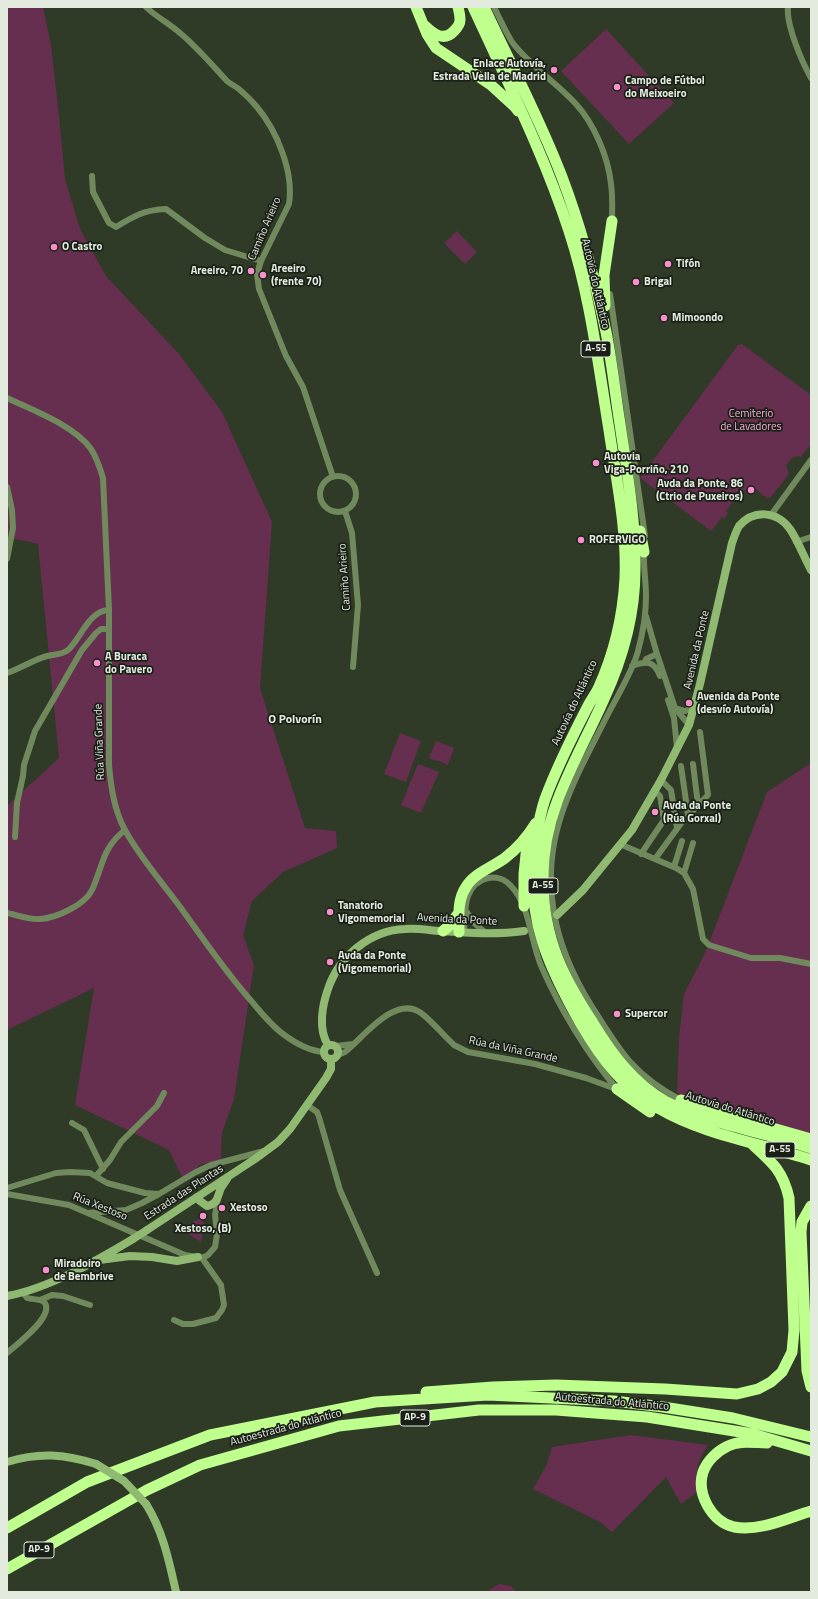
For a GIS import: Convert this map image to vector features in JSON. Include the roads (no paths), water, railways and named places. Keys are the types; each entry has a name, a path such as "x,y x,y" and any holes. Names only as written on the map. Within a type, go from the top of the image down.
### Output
{"highway":[{"path":"416,7 426,34 436,48 491,85 515,107 532,136"},
{"path":"423,24 432,33 441,37 447,36 458,28 460,20 458,7"},
{"name":"Autovía do Atlántico","path":"473,7 551,179 570,233 587,297 620,499 625,557 623,604 613,649 597,692 588,706 554,779 538,821 533,861 532,886 536,917 542,944 557,980 590,1039 617,1076 632,1090 655,1107 697,1126 811,1160"},
{"name":"Autovía do Atlántico","path":"484,7 562,176 580,229 606,332 631,495 635,548 632,614 628,633 612,680 556,803 549,824 542,884 546,919 551,939 566,977 603,1040 624,1068 649,1091 664,1100 705,1117 811,1148"},
{"path":"606,332 604,275 612,221"},
{"path":"631,495 637,513 644,552"},
{"path":"462,932 461,897 466,887 472,880 505,858 538,821"},
{"path":"524,906 524,874 528,834"},
{"path":"443,931 462,912"},
{"path":"617,1089 646,1110 664,1119 682,1126 697,1126"},
{"path":"681,1100 709,1110 811,1139"},
{"path":"375,1402 432,1390 548,1385 665,1389 737,1394 758,1389 771,1382 782,1372 792,1352 794,1330 789,1198 786,1185 778,1169 749,1141"},
{"path":"811,1206 802,1222 801,1247 807,1372 811,1387"},
{"name":"Autoestrada do Atlántico","path":"7,1528 87,1482 210,1435 375,1402 488,1395 614,1401 732,1418 811,1437"},
{"name":"Autoestrada do Atlántico","path":"7,1568 147,1490 200,1465 338,1426 479,1410 556,1410 647,1417 753,1434 811,1451"},
{"path":"777,1442 747,1442 729,1445 713,1456 703,1472 702,1492 708,1506 717,1519 733,1527 749,1528 768,1524 811,1510"}],"street":[{"name":"Camiño Arieiro","path":"147,7 179,32 203,54 228,82 246,95 266,119 282,152 290,194 289,204 261,261 257,274 259,289 286,356 303,387 333,477"},
{"path":"494,7 505,31 523,55 564,91 577,105 598,139 604,156 611,182 612,221 609,288 645,530 644,552 646,595 640,646 632,666 567,798 560,817 551,858 553,909 558,935 574,973 586,997 616,1044 638,1071 652,1082 681,1100"},
{"path":"788,7 789,22 792,33 811,78"},
{"path":"92,176 93,192 109,223 116,227 136,214 152,210 166,209 205,238 225,250 261,261"},
{"name":"Rúa Viña Grande","path":"7,398 66,427 75,433 91,449 96,457 103,478 109,610 109,765 116,808 125,830 143,859 211,951 245,994 269,1021 283,1034 297,1043 312,1050 326,1048"},
{"path":"811,460 771,515 781,520 790,529 811,570"},
{"path":"333,477 345,478 350,481 356,491 354,503 345,511 333,512 328,509 321,500 321,489 328,479 333,477"},
{"path":"7,487 12,510 13,528 7,559"},
{"name":"Camiño Arieiro","path":"345,511 352,533 358,605 353,667"},
{"name":"Avenida da Ponte","path":"557,915 584,890 622,845 661,780 688,725 694,708 732,543 738,527 748,518 758,514 771,515"},
{"path":"796,542 811,537"},
{"path":"7,673 41,658 63,653 68,650 85,626 100,611 109,610"},
{"path":"645,613 675,708 688,725"},
{"path":"15,837 17,803 24,765 35,731 82,650 96,633 101,629 108,629"},
{"path":"645,662 649,656 657,654"},
{"path":"632,666 645,662 652,664 658,670 674,718 677,749"},
{"path":"675,708 685,711 694,708"},
{"path":"674,718 680,723 688,725"},
{"path":"655,859 688,815 708,795 700,732"},
{"path":"693,764 698,805"},
{"path":"682,766 688,815"},
{"path":"661,780 671,790 678,828"},
{"path":"641,854 664,820 660,796 655,791"},
{"path":"7,913 39,919 56,917 82,902 93,889 105,853 114,838 125,830"},
{"path":"674,867 682,841"},
{"path":"684,873 693,843"},
{"path":"622,845 674,867 684,873 693,889 703,939 708,945 750,958 780,958 811,964"},
{"path":"486,934 462,912 470,891 480,881 491,877 504,879 517,893 524,906 534,945 542,967 556,996 591,1055 617,1089"},
{"name":"Avenida da Ponte","path":"326,1048 322,1023 325,996 330,983 337,969 351,953 375,936 394,930 406,929 486,934 505,934 524,931"},
{"name":"Rúa da Viña Grande","path":"335,1057 345,1052 378,1022 393,1012 401,1008 409,1008 421,1013 459,1049 468,1052 535,1064 617,1089"},
{"path":"336,1046 339,1052 335,1057 326,1057 326,1048 334,1044 336,1046 353,1044"},
{"name":"Estrada das Plantas","path":"7,1296 23,1293 94,1261 133,1239 267,1150 290,1129 331,1069 335,1057"},
{"path":"600,1083 605,1075"},
{"path":"96,1176 103,1169 121,1142 157,1106 164,1093"},
{"path":"307,1105 317,1112 340,1190 377,1273"},
{"path":"72,1123 84,1130 103,1169"},
{"path":"88,1213 126,1210 159,1194 211,1165 267,1150"},
{"path":"7,1188 56,1173 70,1172 90,1173 107,1183 145,1193 159,1194"},
{"path":"94,1261 130,1256 152,1257 177,1261 200,1258 208,1255 212,1251 216,1242 217,1234 215,1214 219,1196 230,1175"},
{"path":"207,1206 213,1204 219,1196 219,1190 214,1186"},
{"name":"Rúa Xestoso","path":"7,1194 61,1203 88,1213 185,1255 200,1258"},
{"path":"197,1196 200,1201 215,1214"},
{"path":"174,1320 183,1324 193,1324 216,1318 222,1310 224,1305 221,1285 200,1258"},
{"path":"23,1293 27,1298 40,1300 52,1295 63,1296 90,1305"},
{"path":"7,1353 31,1332 45,1315 46,1308 44,1303 40,1300"},
{"path":"7,1462 23,1457 55,1454 96,1464 124,1482 146,1504 162,1536 176,1592"}],"place":[{"name":"Enlace Autovía, Estrada Vella de Madrid","path":"554,70"},
{"name":"Campo de Fútbol do Meixoeiro","path":"617,87"},
{"name":"O Castro","path":"54,247"},
{"name":"Tifón","path":"668,264"},
{"name":"Areeiro, 70","path":"251,271"},
{"name":"Areeiro (frente 70)","path":"263,275"},
{"name":"Brigal","path":"636,282"},
{"name":"Mimoondo","path":"664,318"},
{"name":"Autovia Viga-Porriño, 210","path":"596,463"},
{"name":"Avda da Ponte, 86 (Ctrio de Puxeiros)","path":"751,490"},
{"name":"ROFERVIGO","path":"581,540"},
{"name":"A Buraca do Pavero","path":"97,663"},
{"name":"Avenida da Ponte (desvío Autovía)","path":"689,703"},
{"name":"Avda da Ponte (Rúa Gorxal)","path":"655,812"},
{"name":"Tanatorio Vigomemorial","path":"330,912"},
{"name":"Avda da Ponte (Vigomemorial)","path":"330,962"},
{"name":"Supercor","path":"617,1014"},
{"name":"Xestoso","path":"222,1208"},
{"name":"Xestoso, (B)","path":"203,1216"},
{"name":"Miradoiro de Bembrive","path":"46,1270"}],"district":[{"name":"O Polvorín","path":"295,720"}],"park label":[{"name":"Cemiterio de Lavadores","path":"751,420"}]}
